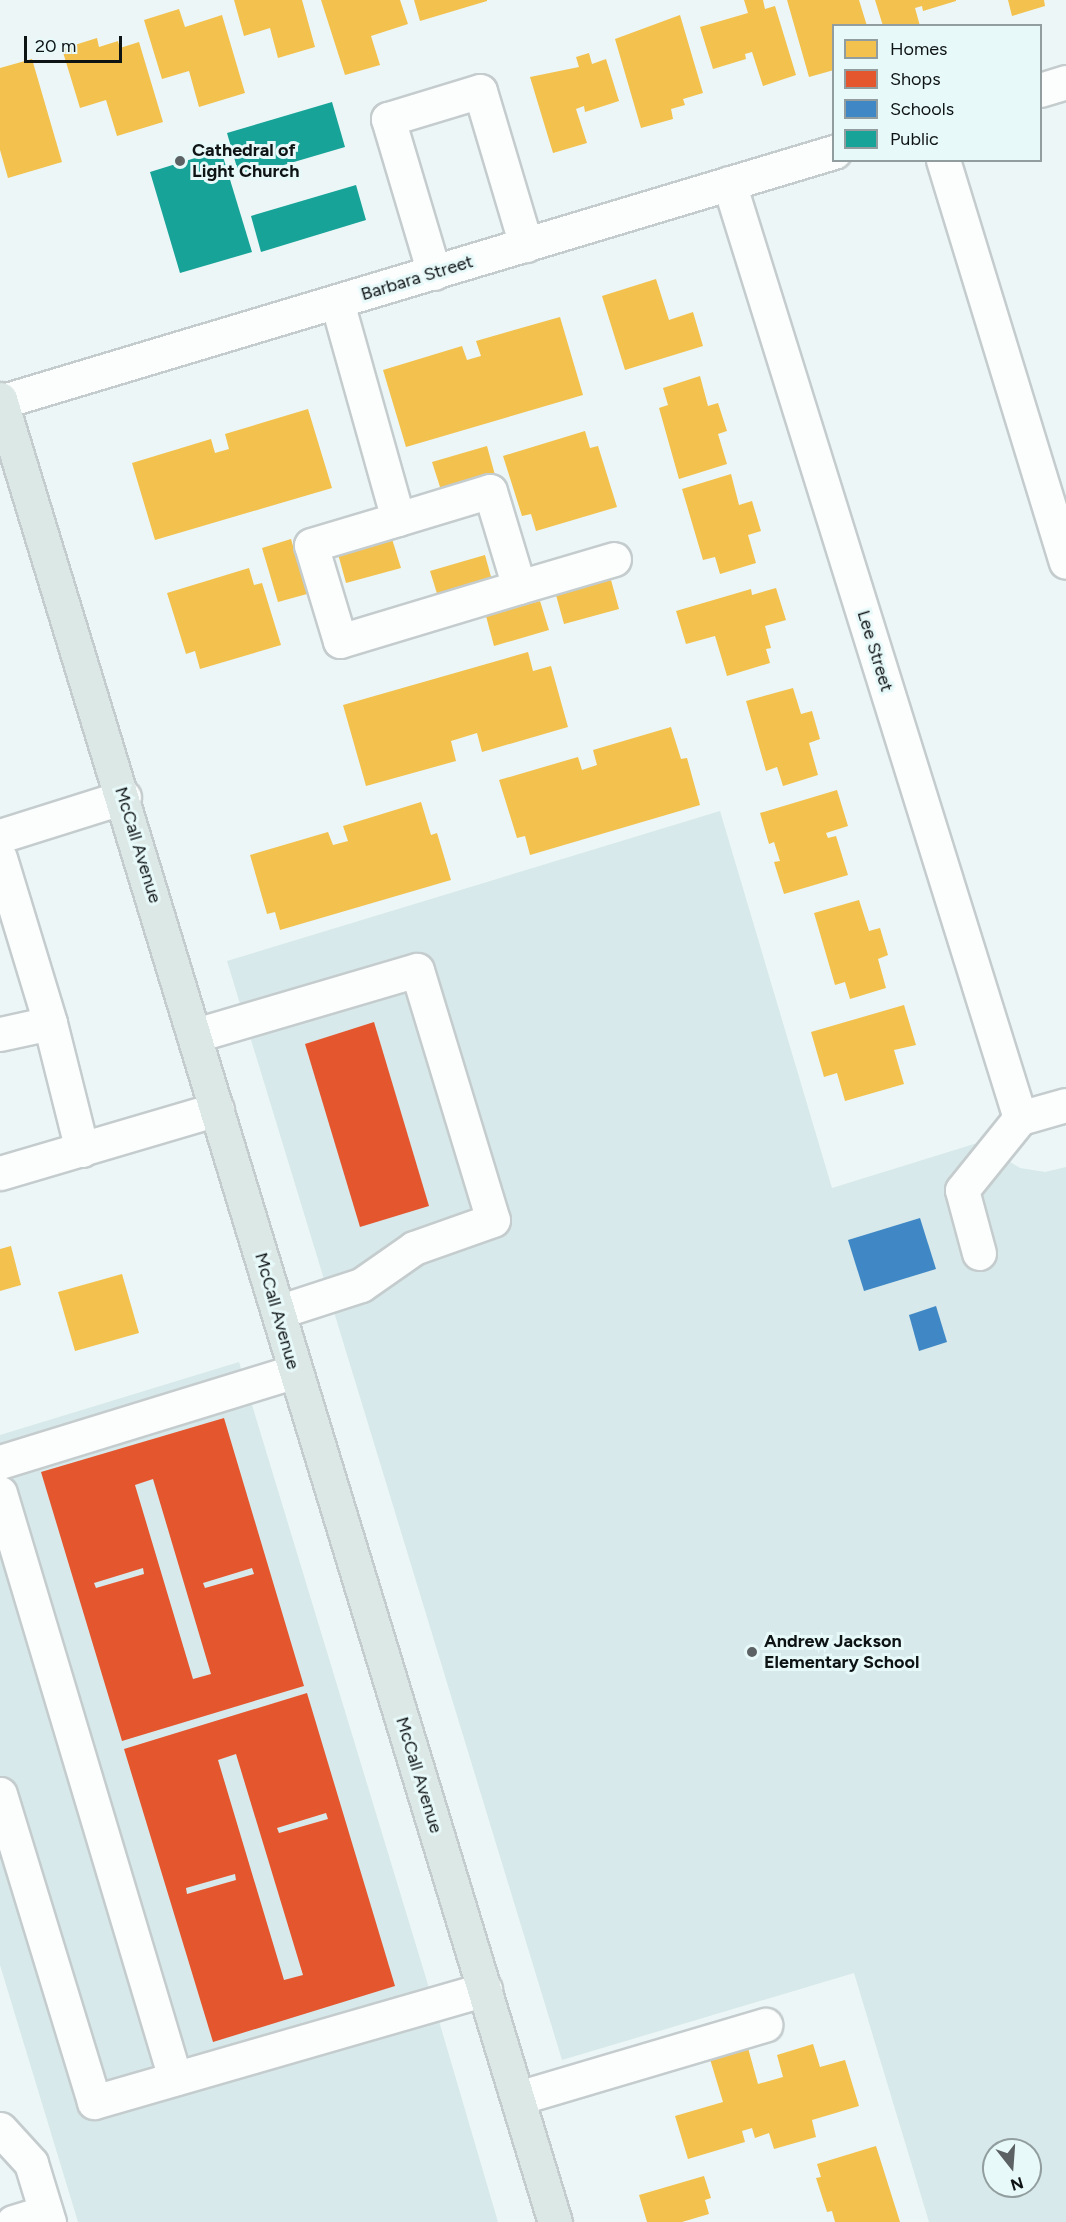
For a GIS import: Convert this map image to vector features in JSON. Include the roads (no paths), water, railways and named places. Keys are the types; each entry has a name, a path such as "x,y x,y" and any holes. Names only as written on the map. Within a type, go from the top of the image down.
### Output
{"main road":[{"name":"McCall Avenue","path":"0,401 124,797 295,1371 555,2222"}],"street":[{"path":"1042,90 1066,82"},
{"path":"434,273 388,119 480,91 526,245"},
{"name":"Barbara Street","path":"0,401 832,153"},
{"path":"944,162 1066,562"},
{"name":"Lee Street","path":"729,183 1020,1118"},
{"path":"336,302 398,519"},
{"path":"519,587 490,491 311,545 340,641 614,559"},
{"path":"0,836 124,797"},
{"path":"0,858 50,1023 82,1150"},
{"path":"196,1035 417,970 493,1220 414,1248 361,1284 278,1312"},
{"path":"0,1034 50,1023"},
{"path":"979,1253 962,1190 1020,1118 1066,1105"},
{"path":"0,1173 218,1109"},
{"path":"0,1462 295,1371"},
{"path":"0,1493 175,2078"},
{"path":"0,1794 94,2103 485,1989"},
{"path":"518,2098 765,2025"},
{"path":"0,2129 32,2163 47,2217 13,2222"}],"place":[{"name":"Cathedral of Light Church","path":"180,161"},
{"name":"Andrew Jackson Elementary School","path":"752,1652"}]}
